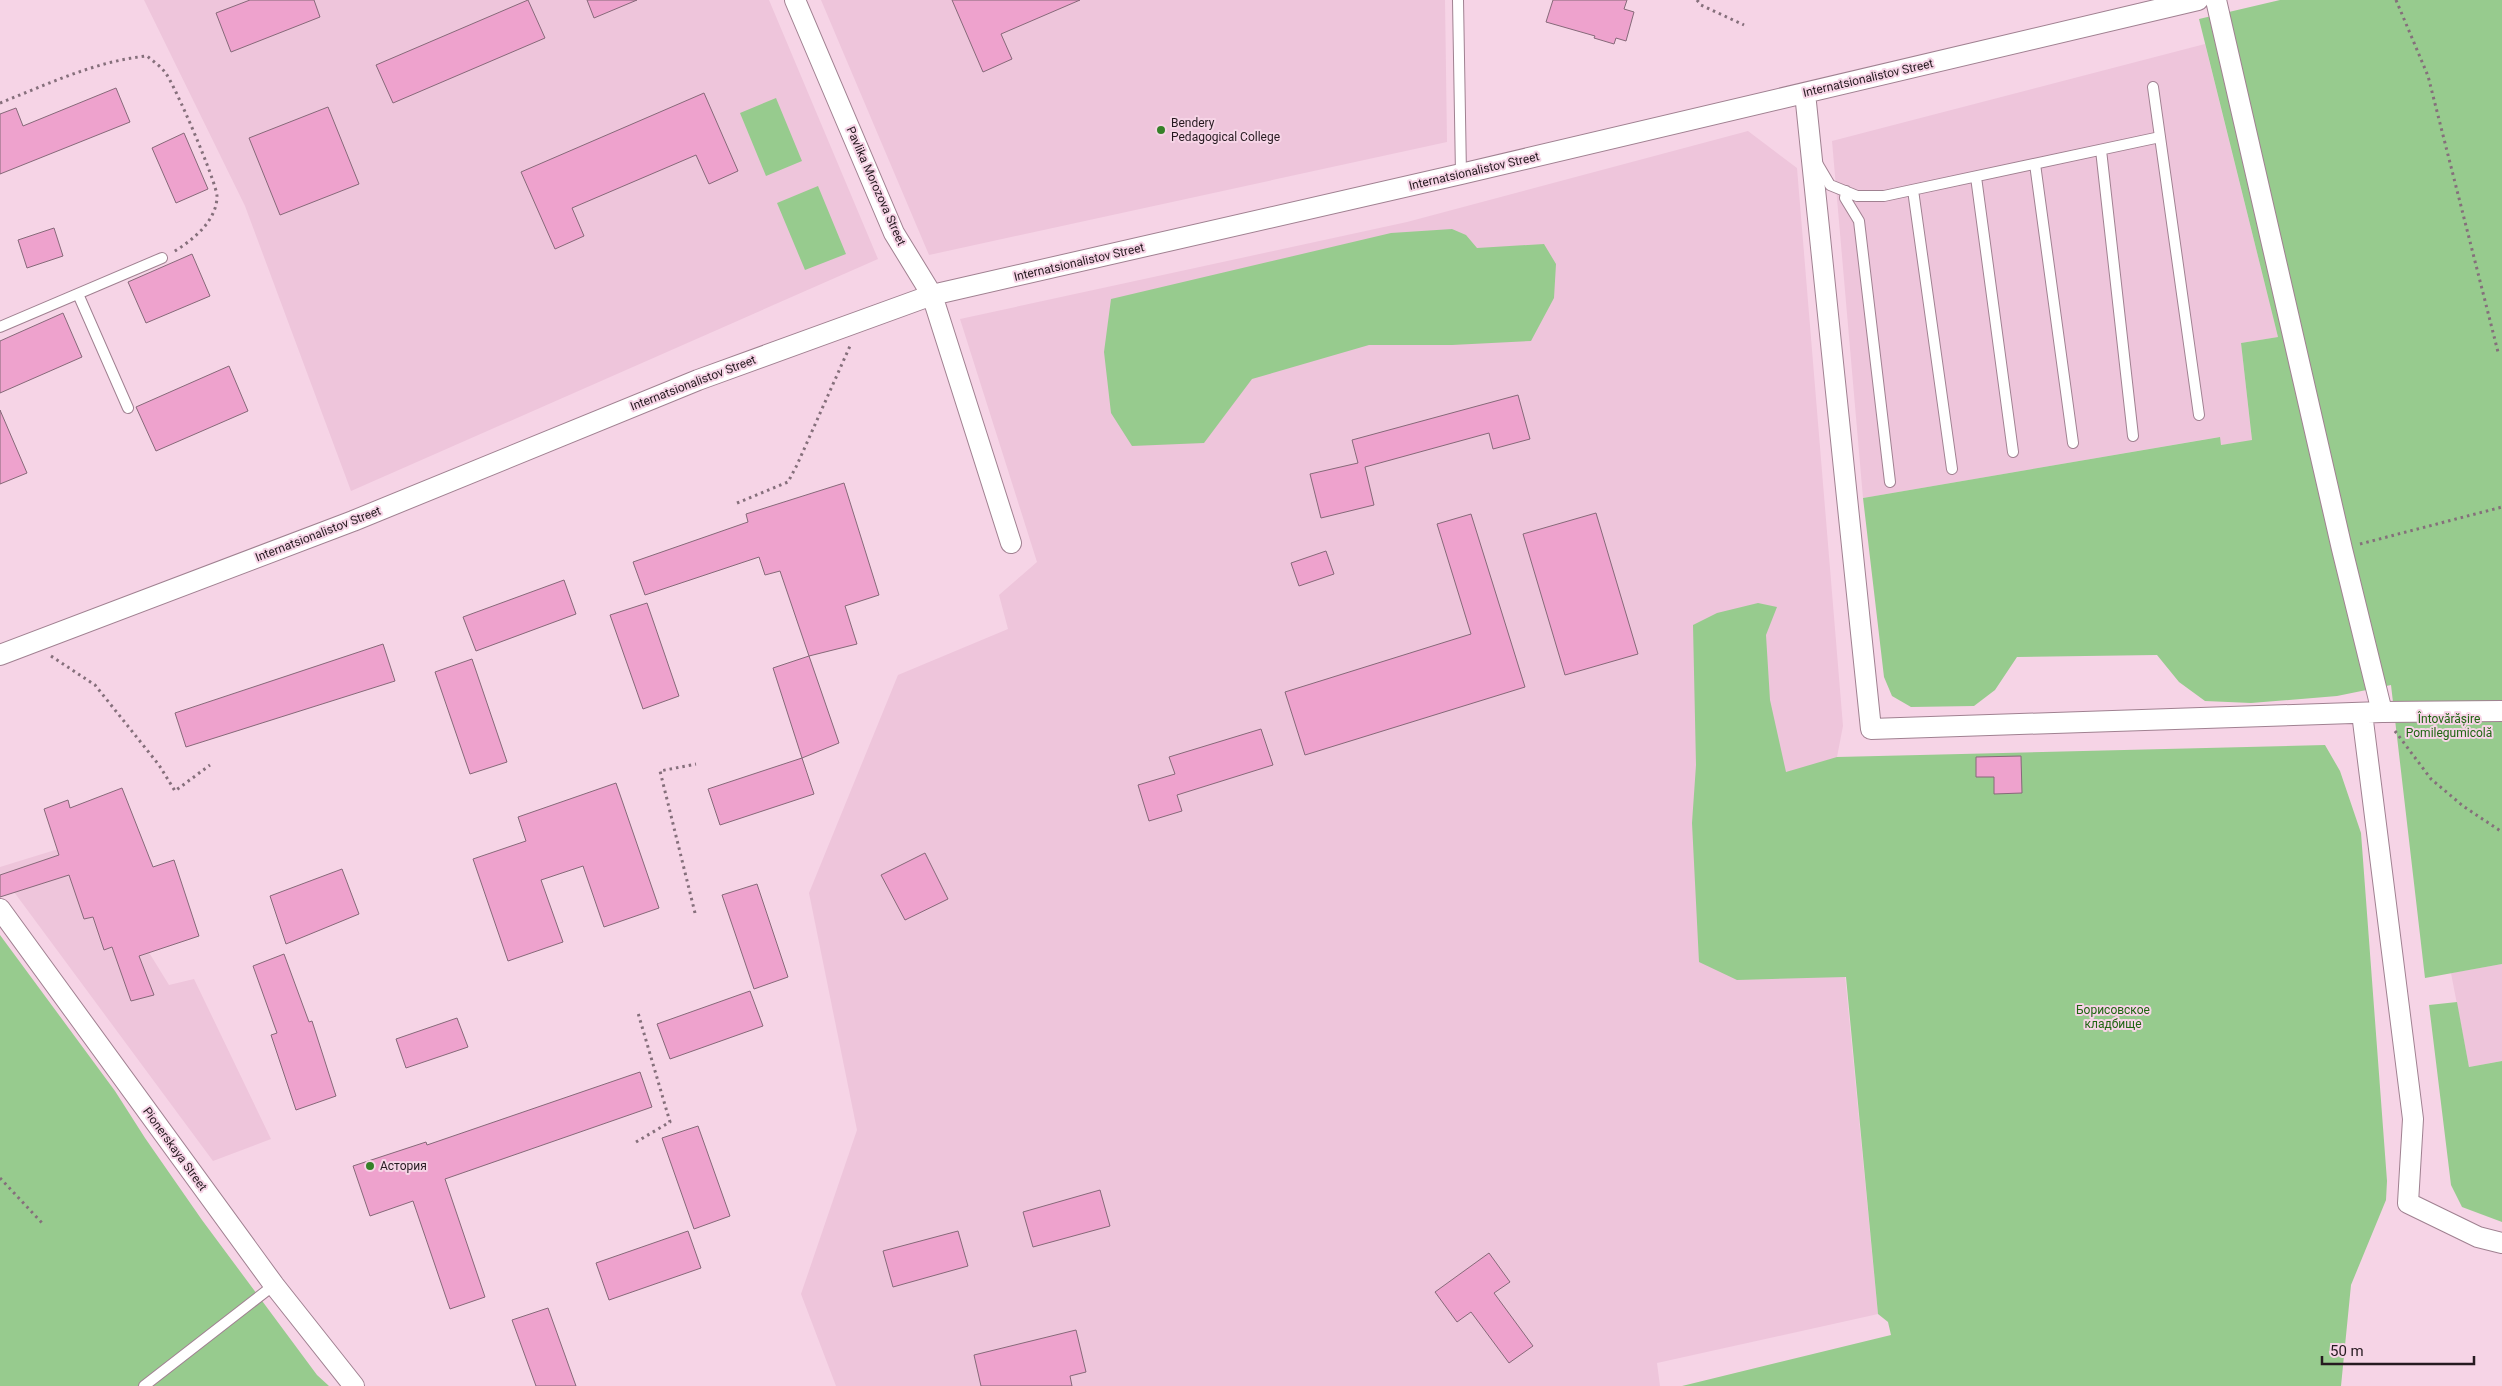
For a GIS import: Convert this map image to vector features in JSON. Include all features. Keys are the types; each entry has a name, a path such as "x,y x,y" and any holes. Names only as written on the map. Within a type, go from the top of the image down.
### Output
{"street":[{"name":"Pavlika Morozova Street","path":"795,0 894,233 932,296 1011,543"},
{"name":"Internatsionalistov Street","path":"0,655 353,521 698,380 932,296 1461,174 2198,0"},
{"path":"2216,0 2342,549 2382,712"},
{"path":"1805,93 1871,729 2382,712 2502,711"},
{"path":"2362,714 2413,1119 2408,1203 2478,1237 2502,1243"},
{"name":"Pionerskaya Street","path":"0,909 274,1285 354,1386"}],"lane":[{"path":"1458,0 1461,174"},
{"path":"2153,87 2199,415"},
{"path":"1811,151 1830,185 1857,196 1884,196 2160,137"},
{"path":"2101,150 2133,436"},
{"path":"2035,164 2073,443"},
{"path":"1976,177 2013,452"},
{"path":"1913,190 1952,469"},
{"path":"1846,191 1844,198 1859,221 1890,482"},
{"path":"0,328 162,258"},
{"path":"78,294 128,408"},
{"path":"144,1386 274,1285"}],"path":[{"path":"1697,0 1701,5 1744,25"},
{"path":"2396,0 2428,76 2498,352"},
{"path":"0,104 76,73 124,58 148,56 165,73 212,174 217,197 211,215 194,240 162,258"},
{"path":"737,503 788,482 797,466 860,322"},
{"path":"2342,549 2502,507"},
{"path":"32,643 95,685 159,765 175,791 210,765"},
{"path":"2382,712 2431,780 2463,806 2502,832"},
{"path":"695,913 660,771 696,764"},
{"path":"636,1142 670,1122 638,1013"},
{"path":"0,1178 42,1223"}],"shaded area":[{"path":"144,0 769,0 878,259 351,491 245,206"},
{"name":"Bendery Pedagogical College","path":"821,0 1445,0 1447,142 929,255"},
{"path":"2205,44 2278,337 2241,343 2252,441 2221,445 2219,437 1863,498 1832,141"},
{"path":"1748,131 1797,168 1843,726 1837,757 1833,852 1878,1314 1657,1363 1660,1386 836,1386 801,1294 857,1130 809,893 898,675 1008,629 999,595 1037,562 960,319 1407,222"},
{"path":"81,842 169,985 194,979 271,1139 213,1161 0,873 0,867"},
{"path":"2502,964 2502,1061 2469,1067 2451,973"}],"green space":[{"name":"Întovărășire Pomilegumicolă","path":"2280,0 2502,0 2502,964 2425,978 2391,685 2337,696 2251,703 2205,701 2179,682 2157,655 2017,657 1995,690 1974,706 1911,707 1892,696 1884,677 1863,498 2220,437 2221,445 2252,440 2241,343 2278,337 2199,19"},
{"path":"776,98 802,161 766,176 740,113"},
{"path":"818,186 846,254 805,270 777,203"},
{"path":"1452,229 1466,235 1477,248 1544,244 1556,264 1554,298 1531,341 1452,345 1369,345 1252,379 1204,443 1132,446 1111,413 1104,352 1111,299 1391,233"},
{"name":"Борисовское кладбище","path":"1758,603 1777,607 1766,635 1770,700 1786,772 1837,757 2325,745 2340,771 2361,833 2387,1181 2386,1200 2351,1285 2341,1386 1682,1386 1891,1335 1888,1322 1878,1314 1846,977 1737,980 1699,962 1692,823 1696,765 1693,625 1717,613"},
{"path":"0,935 115,1091 202,1220 317,1375 329,1386 0,1386"},
{"path":"2457,1002 2469,1067 2502,1061 2502,1222 2462,1207 2451,1185 2429,1005"}],"building":[{"path":"250,0 314,0 320,17 231,52 216,13"},
{"path":"528,0 545,38 393,103 376,65"},
{"path":"587,0 637,0 594,18"},
{"path":"952,0 1080,0 1001,34 1012,59 983,72"},
{"path":"1553,0 1627,0 1624,9 1634,12 1626,41 1616,38 1614,44 1594,38 1595,36 1546,22"},
{"path":"116,88 130,122 0,174 0,114 16,108 23,126"},
{"path":"704,93 738,171 709,184 696,155 572,208 584,236 555,249 521,172"},
{"path":"328,107 359,184 280,215 249,138"},
{"path":"184,133 208,189 176,203 152,148"},
{"path":"54,228 63,256 27,268 18,240"},
{"path":"192,254 210,296 146,323 128,282"},
{"path":"63,313 82,357 0,393 0,341"},
{"path":"229,366 248,411 156,451 136,407"},
{"path":"1518,395 1530,439 1493,449 1489,433 1365,467 1374,505 1321,518 1310,474 1358,463 1352,440"},
{"path":"0,410 27,473 0,484"},
{"path":"844,483 879,595 845,606 857,644 809,656 780,571 765,575 759,557 645,595 633,562 748,522 746,514"},
{"path":"1596,513 1638,654 1565,675 1523,534"},
{"path":"1471,514 1525,687 1305,755 1285,692 1471,634 1437,524"},
{"path":"1326,551 1334,574 1299,586 1291,563"},
{"path":"564,580 576,614 476,651 463,617"},
{"path":"647,603 679,696 643,709 610,615"},
{"path":"383,644 395,681 186,747 175,713"},
{"path":"809,656 839,743 802,758 773,668"},
{"path":"472,659 507,762 470,774 435,672"},
{"path":"1261,729 1273,765 1177,795 1182,811 1149,821 1138,785 1175,774 1169,757"},
{"path":"2021,756 2022,793 1994,794 1994,777 1976,777 1976,757"},
{"path":"802,758 814,794 720,825 708,789"},
{"path":"616,783 659,908 604,927 583,866 541,880 563,942 508,961 473,859 526,841 518,817"},
{"path":"122,788 153,867 174,860 199,936 139,956 154,995 131,1001 112,947 104,950 93,917 84,919 69,875 0,897 0,875 59,855 44,809 68,800 70,808"},
{"path":"925,853 948,899 905,920 881,875"},
{"path":"342,869 359,914 286,944 270,896"},
{"path":"757,884 788,977 754,989 722,895"},
{"path":"284,954 309,1022 312,1021 336,1096 296,1110 271,1035 277,1033 253,966"},
{"path":"750,991 763,1026 670,1059 657,1024"},
{"path":"457,1018 468,1047 406,1068 396,1039"},
{"path":"640,1072 652,1107 445,1179 485,1297 450,1309 413,1201 370,1216 353,1166 426,1142 427,1145"},
{"path":"698,1126 730,1216 694,1229 662,1138"},
{"path":"1100,1190 1110,1226 1033,1247 1023,1212"},
{"path":"688,1231 701,1268 609,1300 596,1263"},
{"path":"958,1231 968,1266 893,1287 883,1251"},
{"path":"1489,1253 1510,1282 1494,1293 1533,1346 1509,1363 1471,1312 1457,1322 1435,1292"},
{"path":"548,1308 576,1386 536,1386 512,1320"},
{"path":"1076,1330 1086,1372 1070,1376 1072,1386 981,1386 974,1355"}],"place":[{"name":"Bendery Pedagogical College","path":"1161,130"},
{"name":"Астория","path":"370,1166"}]}
